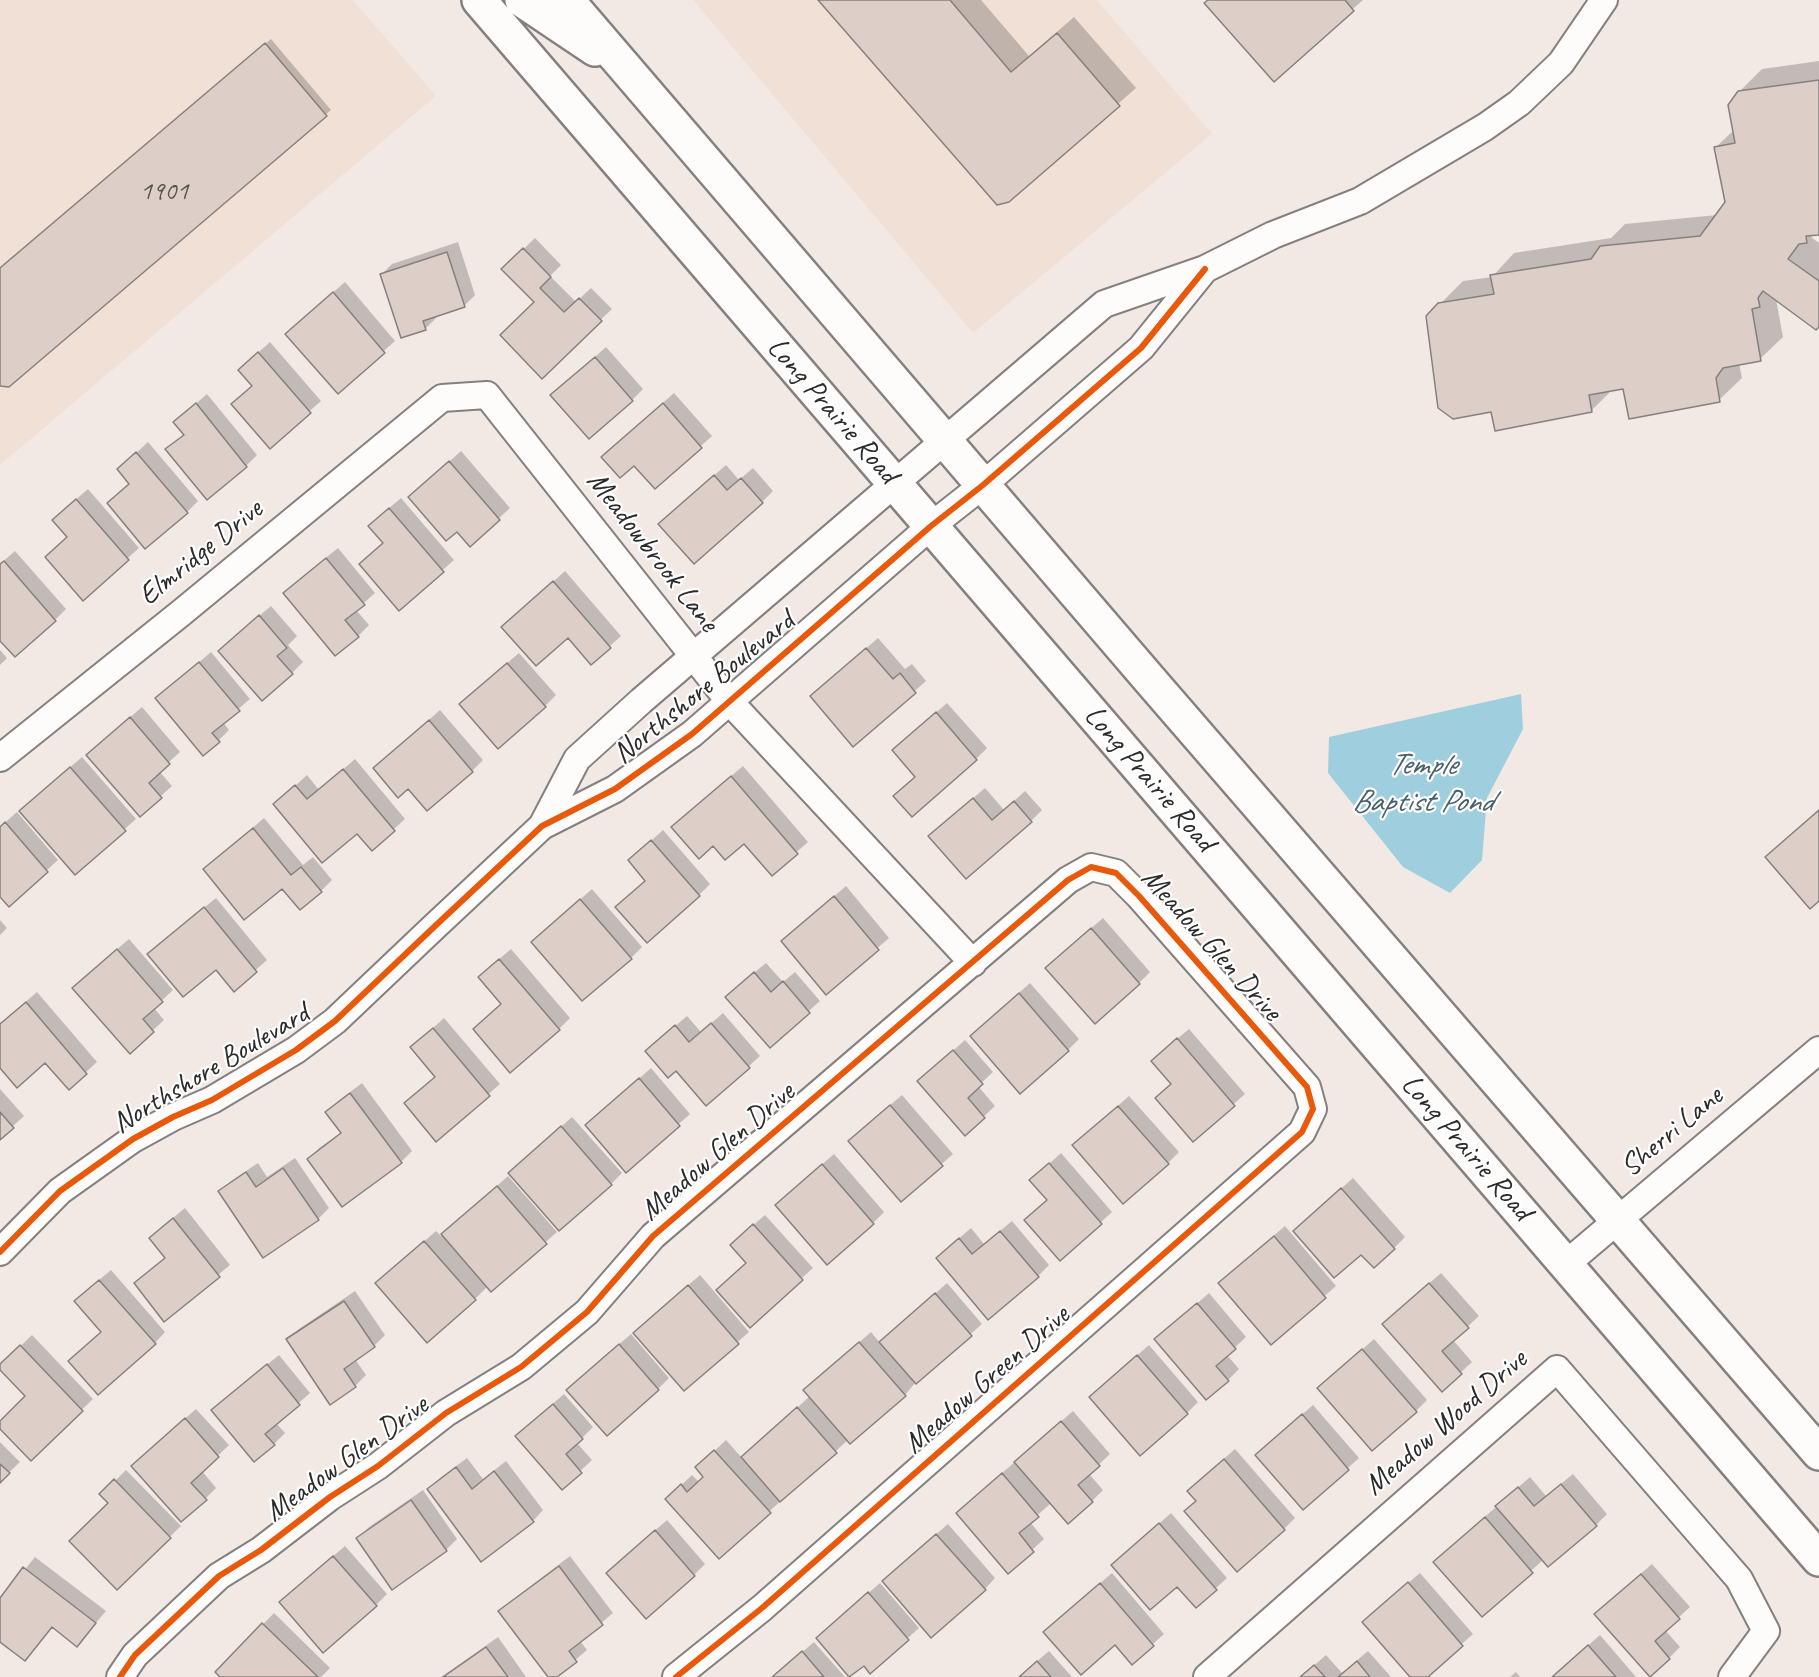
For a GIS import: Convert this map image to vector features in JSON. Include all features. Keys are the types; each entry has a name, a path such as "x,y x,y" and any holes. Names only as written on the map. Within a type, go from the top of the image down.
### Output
{"main road":[{"name":"Long Prairie Road","path":"478,0 1819,1559"},
{"path":"522,0 629,72"},
{"path":"567,0 1819,1453"}],"street":[{"name":"Northshore Boulevard","path":"542,826 577,759 1104,304 1205,269 1273,235 1360,201 1485,127 1519,103 1561,63 1604,0"},
{"name":"Northshore Boulevard","path":"0,1252 60,1191 133,1139 172,1117 212,1100 296,1050 335,1021 542,826 615,789 692,734 931,526 1141,348 1205,269"},
{"name":"Meadowbrook Lane","path":"442,398 488,395 729,701 973,963"},
{"name":"Elmridge Drive","path":"0,758 442,398"},
{"name":"Meadow Glen Drive","path":"120,1677 135,1655 219,1576 261,1550 330,1497 378,1466 446,1413 521,1367 538,1353 587,1312 653,1236 1068,880 1091,867 1116,873 1147,904 1307,1087 1311,1105"},
{"name":"Sherri Lane","path":"1566,1264 1819,1050"},
{"name":"Meadow Green Drive","path":"676,1677 762,1608 1302,1132 1313,1109 1311,1105"},
{"name":"Meadow Wood Drive","path":"1207,1677 1557,1369 1739,1579 1766,1630 1732,1677"}],"shaded area":[{"path":"0,0 353,0 436,96 0,465"},
{"path":"693,0 1097,0 1212,134 973,333"}],"water":[{"name":"Temple Baptist Pond","path":"1521,694 1523,729 1487,798 1482,860 1450,893 1403,867 1328,773 1329,737"}],"building":[{"path":"818,0 950,0 1011,72 1057,33 1120,106 1009,202 997,205"},
{"path":"1208,0 1345,0 1354,11 1274,82 1204,3"},
{"path":"265,43 327,116 9,387 0,386 0,268"},
{"path":"1819,80 1819,235 1806,236 1807,243 1799,244 1788,259 1819,281 1819,327 1816,330 1763,291 1758,298 1760,307 1752,309 1761,361 1723,368 1716,378 1720,402 1629,419 1623,389 1589,395 1592,412 1495,431 1491,412 1453,419 1438,408 1426,316 1438,303 1494,294 1490,275 1591,259 1600,246 1700,236 1725,202 1714,147 1735,143 1728,105 1738,91"},
{"path":"523,248 551,277 540,288 564,312 579,298 602,321 542,379 500,335 534,302 501,269"},
{"path":"447,252 465,307 423,321 426,330 401,338 380,274"},
{"path":"333,292 385,353 338,394 285,334"},
{"path":"258,352 311,413 270,449 231,404 252,386 238,370"},
{"path":"595,357 633,401 589,439 550,395"},
{"path":"196,403 247,467 207,500 165,449 184,435 173,422"},
{"path":"663,403 702,448 655,489 634,466 620,478 601,457"},
{"path":"136,452 188,513 145,549 107,503 129,484 117,469"},
{"path":"449,461 500,520 470,547 457,532 446,541 408,497"},
{"path":"714,475 727,490 741,478 763,503 694,564 658,524"},
{"path":"76,499 129,560 83,601 45,557 67,537 52,520"},
{"path":"389,508 444,572 399,611 359,564 383,543 368,526"},
{"path":"326,558 365,605 345,620 359,637 335,656 283,593"},
{"path":"4,561 56,621 15,657 0,641 0,564"},
{"path":"553,581 611,648 591,665 568,638 536,666 501,627"},
{"path":"259,615 287,648 277,656 293,674 262,701 218,651"},
{"path":"866,648 893,679 900,673 916,693 853,747 810,696"},
{"path":"199,662 240,711 212,733 220,742 203,756 155,698"},
{"path":"507,663 546,707 498,749 459,704"},
{"path":"936,712 977,760 912,817 893,796 915,777 892,750"},
{"path":"130,717 170,764 149,783 162,798 140,817 86,755"},
{"path":"429,720 473,772 427,811 408,789 398,798 373,768"},
{"path":"70,767 126,831 75,875 19,811"},
{"path":"343,769 395,831 372,851 357,834 322,863 273,804 295,785 307,799"},
{"path":"731,776 798,854 772,876 744,844 725,860 713,846 699,859 671,827"},
{"path":"973,798 992,820 1014,801 1032,822 966,879 928,836"},
{"path":"1819,810 1819,901 1810,909 1765,857"},
{"path":"5,822 48,872 9,907 0,897 0,827"},
{"path":"253,828 291,875 301,867 322,892 300,910 282,889 244,920 203,869"},
{"path":"651,840 700,896 647,943 615,907 645,881 628,860"},
{"path":"834,896 879,950 826,995 781,941"},
{"path":"580,899 632,959 582,1001 531,942"},
{"path":"204,907 257,972 234,992 216,970 183,997 147,954"},
{"path":"1091,928 1140,984 1095,1024 1045,968"},
{"path":"117,949 163,1002 143,1019 154,1032 130,1054 72,988"},
{"path":"499,959 560,1030 510,1073 473,1029 501,1004 478,977"},
{"path":"754,972 771,992 783,981 810,1013 770,1048 725,997"},
{"path":"1019,993 1069,1051 1020,1094 970,1036"},
{"path":"26,1002 87,1074 69,1090 45,1063 17,1088 0,1068 0,1024"},
{"path":"711,1023 750,1068 706,1106 676,1071 668,1078 645,1051 675,1025 689,1042"},
{"path":"433,1028 490,1096 436,1142 404,1103 435,1077 410,1047"},
{"path":"1177,1038 1235,1106 1193,1142 1155,1098 1171,1084 1151,1061"},
{"path":"953,1050 983,1084 968,1098 985,1118 965,1136 917,1081"},
{"path":"639,1078 680,1126 626,1173 585,1125"},
{"path":"350,1093 402,1163 342,1207 307,1159 341,1133 325,1112"},
{"path":"890,1105 943,1166 901,1202 848,1141"},
{"path":"1118,1106 1169,1164 1123,1204 1072,1145"},
{"path":"0,1112 14,1128 0,1140"},
{"path":"561,1126 612,1185 559,1231 508,1173"},
{"path":"1049,1163 1102,1224 1060,1261 1024,1220 1047,1200 1029,1180"},
{"path":"822,1164 874,1224 827,1265 775,1205"},
{"path":"283,1168 319,1220 263,1258 218,1191 246,1172 256,1187"},
{"path":"497,1186 547,1244 491,1292 441,1234"},
{"path":"1341,1188 1395,1249 1374,1268 1361,1255 1334,1278 1293,1231"},
{"path":"173,1218 220,1277 164,1322 134,1283 165,1258 149,1238"},
{"path":"753,1224 803,1280 750,1328 716,1290 746,1263 730,1245"},
{"path":"1000,1231 1039,1277 988,1320 936,1258 959,1238 972,1254"},
{"path":"1274,1236 1326,1298 1271,1345 1218,1283"},
{"path":"424,1241 476,1300 427,1343 375,1283"},
{"path":"99,1280 156,1344 98,1395 68,1361 101,1332 74,1301"},
{"path":"1429,1283 1469,1328 1442,1351 1462,1374 1442,1392 1382,1324"},
{"path":"688,1285 739,1344 684,1391 633,1333"},
{"path":"935,1293 972,1336 916,1384 879,1342"},
{"path":"344,1301 375,1347 344,1369 356,1387 330,1405 286,1339"},
{"path":"1197,1303 1236,1349 1216,1366 1229,1381 1206,1400 1154,1339"},
{"path":"859,1342 906,1396 850,1444 803,1390"},
{"path":"619,1344 659,1390 607,1436 566,1390"},
{"path":"20,1345 83,1411 31,1461 0,1429 0,1421 25,1396 0,1370 0,1364"},
{"path":"1362,1349 1417,1412 1372,1451 1317,1388"},
{"path":"1137,1355 1188,1414 1140,1456 1089,1397"},
{"path":"267,1364 300,1405 265,1434 275,1445 254,1462 211,1410"},
{"path":"553,1404 583,1439 566,1454 582,1473 562,1490 515,1436"},
{"path":"797,1407 837,1453 780,1502 741,1457"},
{"path":"1302,1414 1349,1470 1303,1510 1255,1455"},
{"path":"185,1418 219,1457 191,1483 207,1500 181,1522 131,1466"},
{"path":"1061,1421 1100,1466 1078,1485 1093,1502 1068,1524 1014,1462"},
{"path":"714,1450 771,1513 719,1559 665,1499 681,1484 687,1492 703,1477 695,1467"},
{"path":"1224,1459 1285,1530 1237,1572 1184,1511 1196,1501 1187,1491"},
{"path":"0,1464 10,1473 0,1483"},
{"path":"456,1467 472,1489 494,1471 534,1522 481,1562 427,1489"},
{"path":"1002,1473 1039,1517 1019,1533 1034,1552 1008,1574 956,1513"},
{"path":"114,1479 171,1538 117,1590 69,1541 108,1503 99,1494"},
{"path":"1561,1484 1597,1526 1548,1567 1495,1506 1518,1487 1534,1506"},
{"path":"411,1500 447,1551 392,1590 356,1538"},
{"path":"1485,1517 1533,1573 1482,1617 1433,1562"},
{"path":"1159,1523 1217,1590 1196,1608 1177,1587 1150,1610 1111,1565"},
{"path":"655,1530 695,1576 646,1619 606,1573"},
{"path":"936,1534 986,1590 931,1638 882,1581"},
{"path":"333,1556 377,1606 323,1653 279,1602"},
{"path":"559,1566 603,1625 569,1651 577,1662 557,1677 548,1677 498,1611"},
{"path":"23,1567 96,1623 77,1647 52,1627 25,1661 0,1642 0,1598"},
{"path":"1641,1574 1680,1619 1655,1641 1670,1659 1650,1677 1594,1614"},
{"path":"1408,1582 1463,1646 1428,1677 1410,1677 1362,1622"},
{"path":"1100,1583 1154,1646 1132,1665 1115,1645 1081,1675 1043,1632"},
{"path":"868,1592 909,1640 870,1674 864,1666 849,1677 816,1638"},
{"path":"262,1623 318,1677 220,1677 215,1672"},
{"path":"1588,1645 1616,1677 1552,1677"},
{"path":"486,1647 508,1677 443,1677"},
{"path":"802,1651 824,1677 772,1677"},
{"path":"1037,1661 1051,1677 1019,1677"},
{"path":"1357,1661 1370,1677 1338,1677"},
{"path":"1314,1665 1325,1677 1300,1677"}],"cycle path":[{"path":"0,1252 60,1191 133,1139 173,1117 212,1100 296,1050 335,1021 542,826 615,789 692,734 931,526 983,485 1141,348 1205,269"},
{"path":"120,1677 135,1655 219,1576 261,1550 330,1497 378,1466 446,1413 521,1367 587,1312 653,1236 1068,880 1091,867 1116,873 1139,896 1307,1087 1313,1109 1302,1132 762,1608 676,1677"}]}
